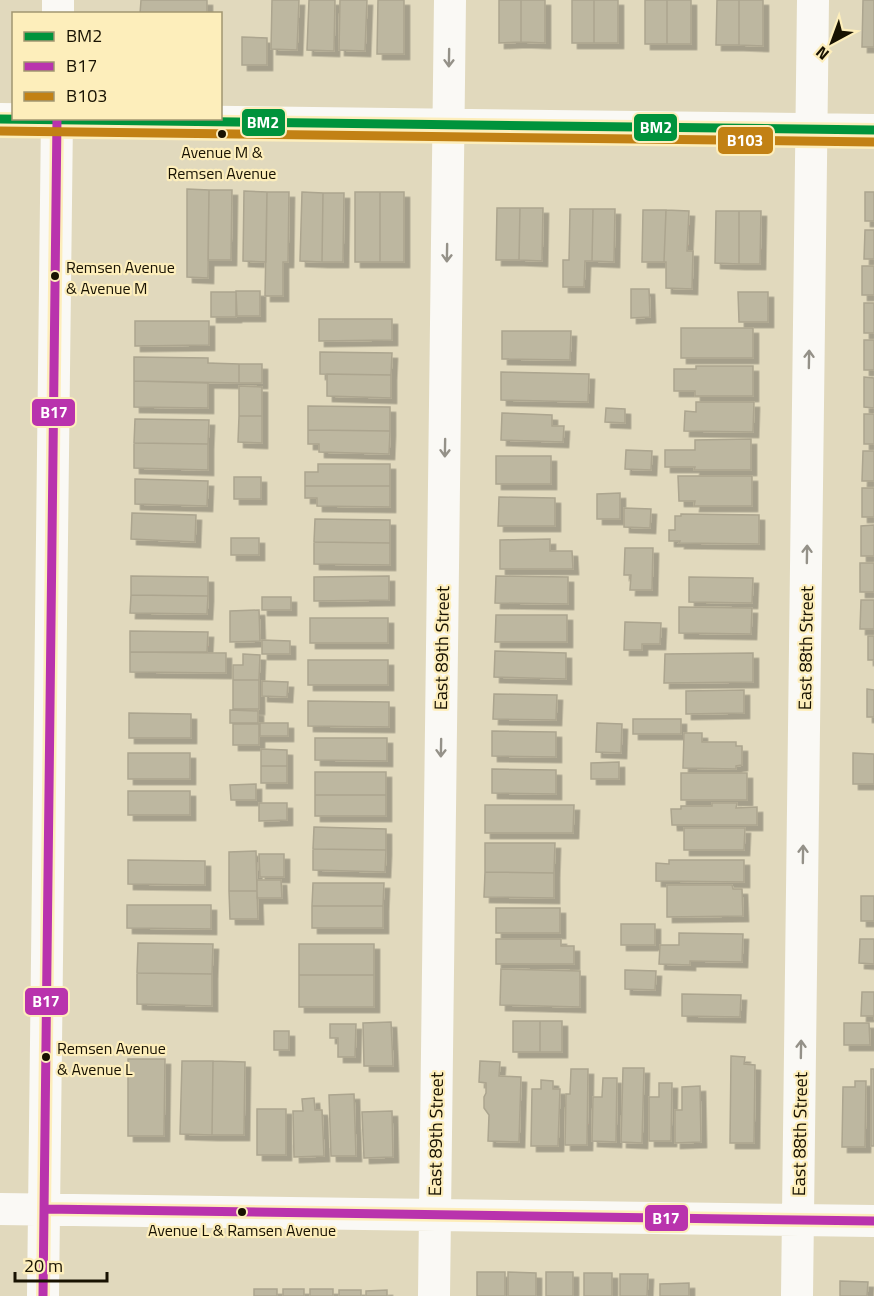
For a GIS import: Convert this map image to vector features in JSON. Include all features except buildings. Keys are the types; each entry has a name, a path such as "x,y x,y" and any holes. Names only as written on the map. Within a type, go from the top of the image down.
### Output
{"street":[{"name":"East 89th Street","path":"434,1296 450,0"},
{"name":"East 88th Street","path":"798,1296 813,0"},
{"path":"43,1296 57,120"},
{"path":"135,120 874,130"},
{"path":"0,1209 874,1221"}],"transit line":[{"name":"BM2","path":"0,119 12,119"},
{"name":"B17","path":"43,1296 57,120"},
{"name":"BM2","path":"79,120 874,130"},
{"name":"B103","path":"0,131 874,142"},
{"name":"B17","path":"44,1209 874,1221"}],"place":[{"name":"Avenue M & Remsen Avenue","path":"222,134"},
{"name":"Remsen Avenue & Avenue M","path":"55,276"},
{"name":"Remsen Avenue & Avenue L","path":"46,1057"},
{"name":"Avenue L & Ramsen Avenue","path":"242,1212"}]}
